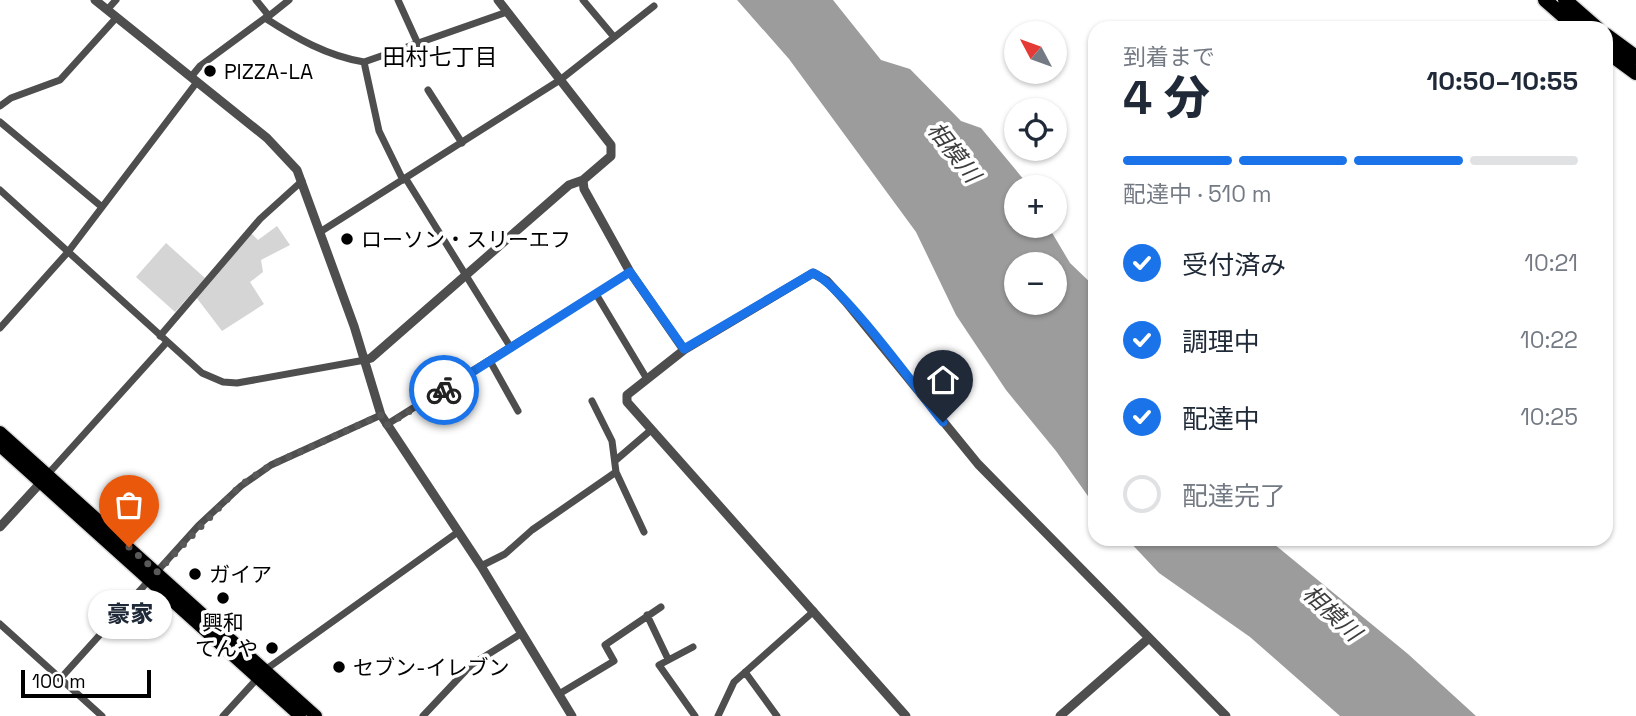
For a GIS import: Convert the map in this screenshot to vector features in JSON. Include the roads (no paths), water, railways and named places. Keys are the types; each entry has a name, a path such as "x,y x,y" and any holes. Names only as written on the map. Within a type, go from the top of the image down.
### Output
{"highway":[{"path":"1545,0 1569,21"},
{"path":"1564,0 1589,21"},
{"path":"1613,40 1636,57"},
{"path":"1613,56 1636,73"},
{"path":"0,432 44,478 261,674 316,716"},
{"path":"0,446 44,478"},
{"path":"261,674 300,716"}],"street":[{"path":"95,0 267,138 294,165 365,360 381,415 481,566 572,716"},
{"path":"107,10 116,0"},
{"path":"256,0 267,17 299,40 342,59 364,62 507,12"},
{"path":"0,328 68,252 194,80 200,66 289,0"},
{"path":"398,0 418,44"},
{"path":"0,190 202,373 223,382 273,377 372,358 569,185 583,180 613,152 611,145 498,0"},
{"path":"583,0 614,37"},
{"path":"320,232 560,80 654,6"},
{"path":"1,104 60,80 116,18"},
{"path":"364,62 379,131 405,179 512,348"},
{"path":"428,90 462,143"},
{"path":"0,122 102,207"},
{"path":"583,180 604,229 630,272 684,349"},
{"path":"0,527 163,339 260,219 302,181"},
{"path":"387,425 630,272"},
{"path":"906,716 627,402 627,395 684,349 813,273 820,275 846,302 978,464 1226,716"},
{"path":"596,294 647,379"},
{"path":"490,361 518,411"},
{"path":"592,401 612,440 616,472 644,532"},
{"path":"60,679 153,576 241,485 271,465 381,415"},
{"path":"616,460 651,430"},
{"path":"481,566 505,554 532,530 616,472"},
{"path":"223,716 261,674 458,532"},
{"path":"559,694 614,661 606,645 661,607"},
{"path":"718,716 734,682 814,611"},
{"path":"647,615 668,659"},
{"path":"0,624 102,716"},
{"path":"423,716 471,665 522,633"},
{"path":"1060,716 1149,638"},
{"path":"693,647 659,665 695,716"},
{"path":"745,672 777,716"}],"water":[{"name":"相模川","path":"737,0 833,0 881,60 910,69 961,121 981,128 1004,156 1004,161 1008,161 1020,175 1004,175 1004,238 1055,238 1063,252 1004,252 1004,315 1067,315 1067,258 1088,280 1088,496 1056,451 1006,390 956,315 916,232 789,59"},
{"name":"相模川","path":"1134,546 1277,546 1408,654 1476,716 1340,716 1250,637 1159,573"}],"place":[{"name":"PIZZA-LA","path":"210,71"},
{"name":"ローソン・スリーエフ","path":"347,239"},
{"name":"豪家","path":"129,547"},
{"name":"ガイア","path":"195,574"},
{"name":"興和","path":"223,598"},
{"name":"てんや","path":"272,648"},
{"name":"セブン-イレブン","path":"339,667"}],"district":[{"name":"田村七丁目","path":"440,57"}]}
